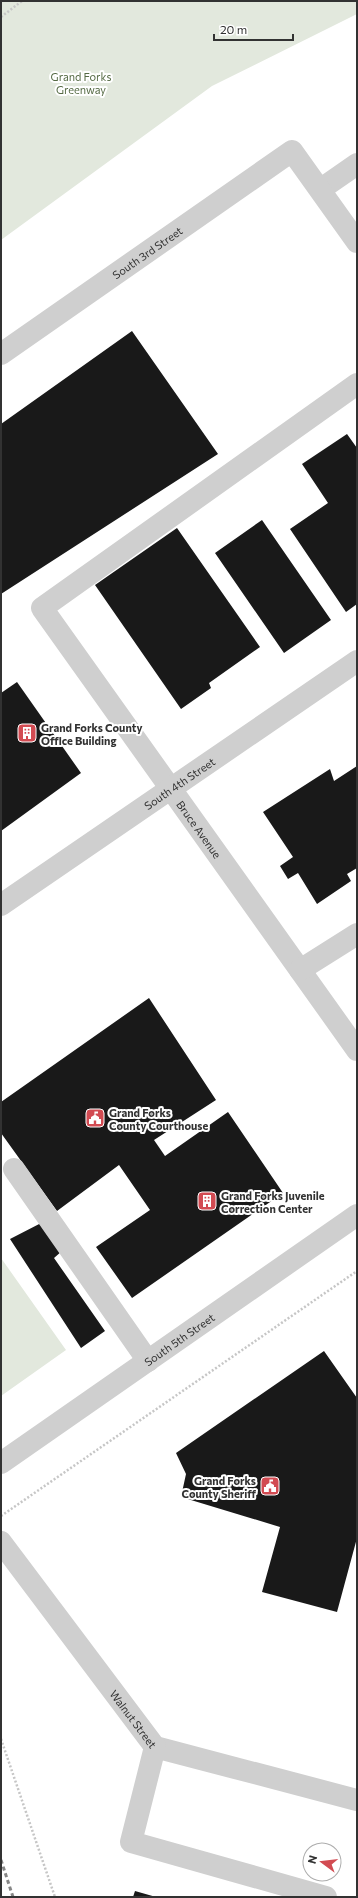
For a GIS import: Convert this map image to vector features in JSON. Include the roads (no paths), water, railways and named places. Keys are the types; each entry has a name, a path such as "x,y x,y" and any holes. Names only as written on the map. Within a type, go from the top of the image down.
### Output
{"street":[{"name":"South 3rd Street","path":"1,354 292,151 321,189"},
{"path":"357,164 321,189 357,242"},
{"name":"Bruce Avenue","path":"357,384 42,608 357,1050"},
{"name":"South 4th Street","path":"1,905 170,788 357,662"},
{"path":"300,970 357,934"},
{"path":"14,1169 148,1361"},
{"name":"South 5th Street","path":"1,1463 357,1215"},
{"name":"Walnut Street","path":"1,1542 155,1747 357,1800"},
{"path":"155,1747 131,1842 326,1897"}],"railway":[{"path":"1,1860 13,1897"}],"place":[{"name":"Grand Forks County Office Building","path":"27,733"},
{"name":"Grand Forks County Courthouse","path":"95,1118"},
{"name":"Grand Forks Juvenile Correction Center","path":"207,1201"},
{"name":"Grand Forks County Sheriff","path":"270,1486"}],"park label":[{"name":"Grand Forks Greenway","path":"81,82"}]}
